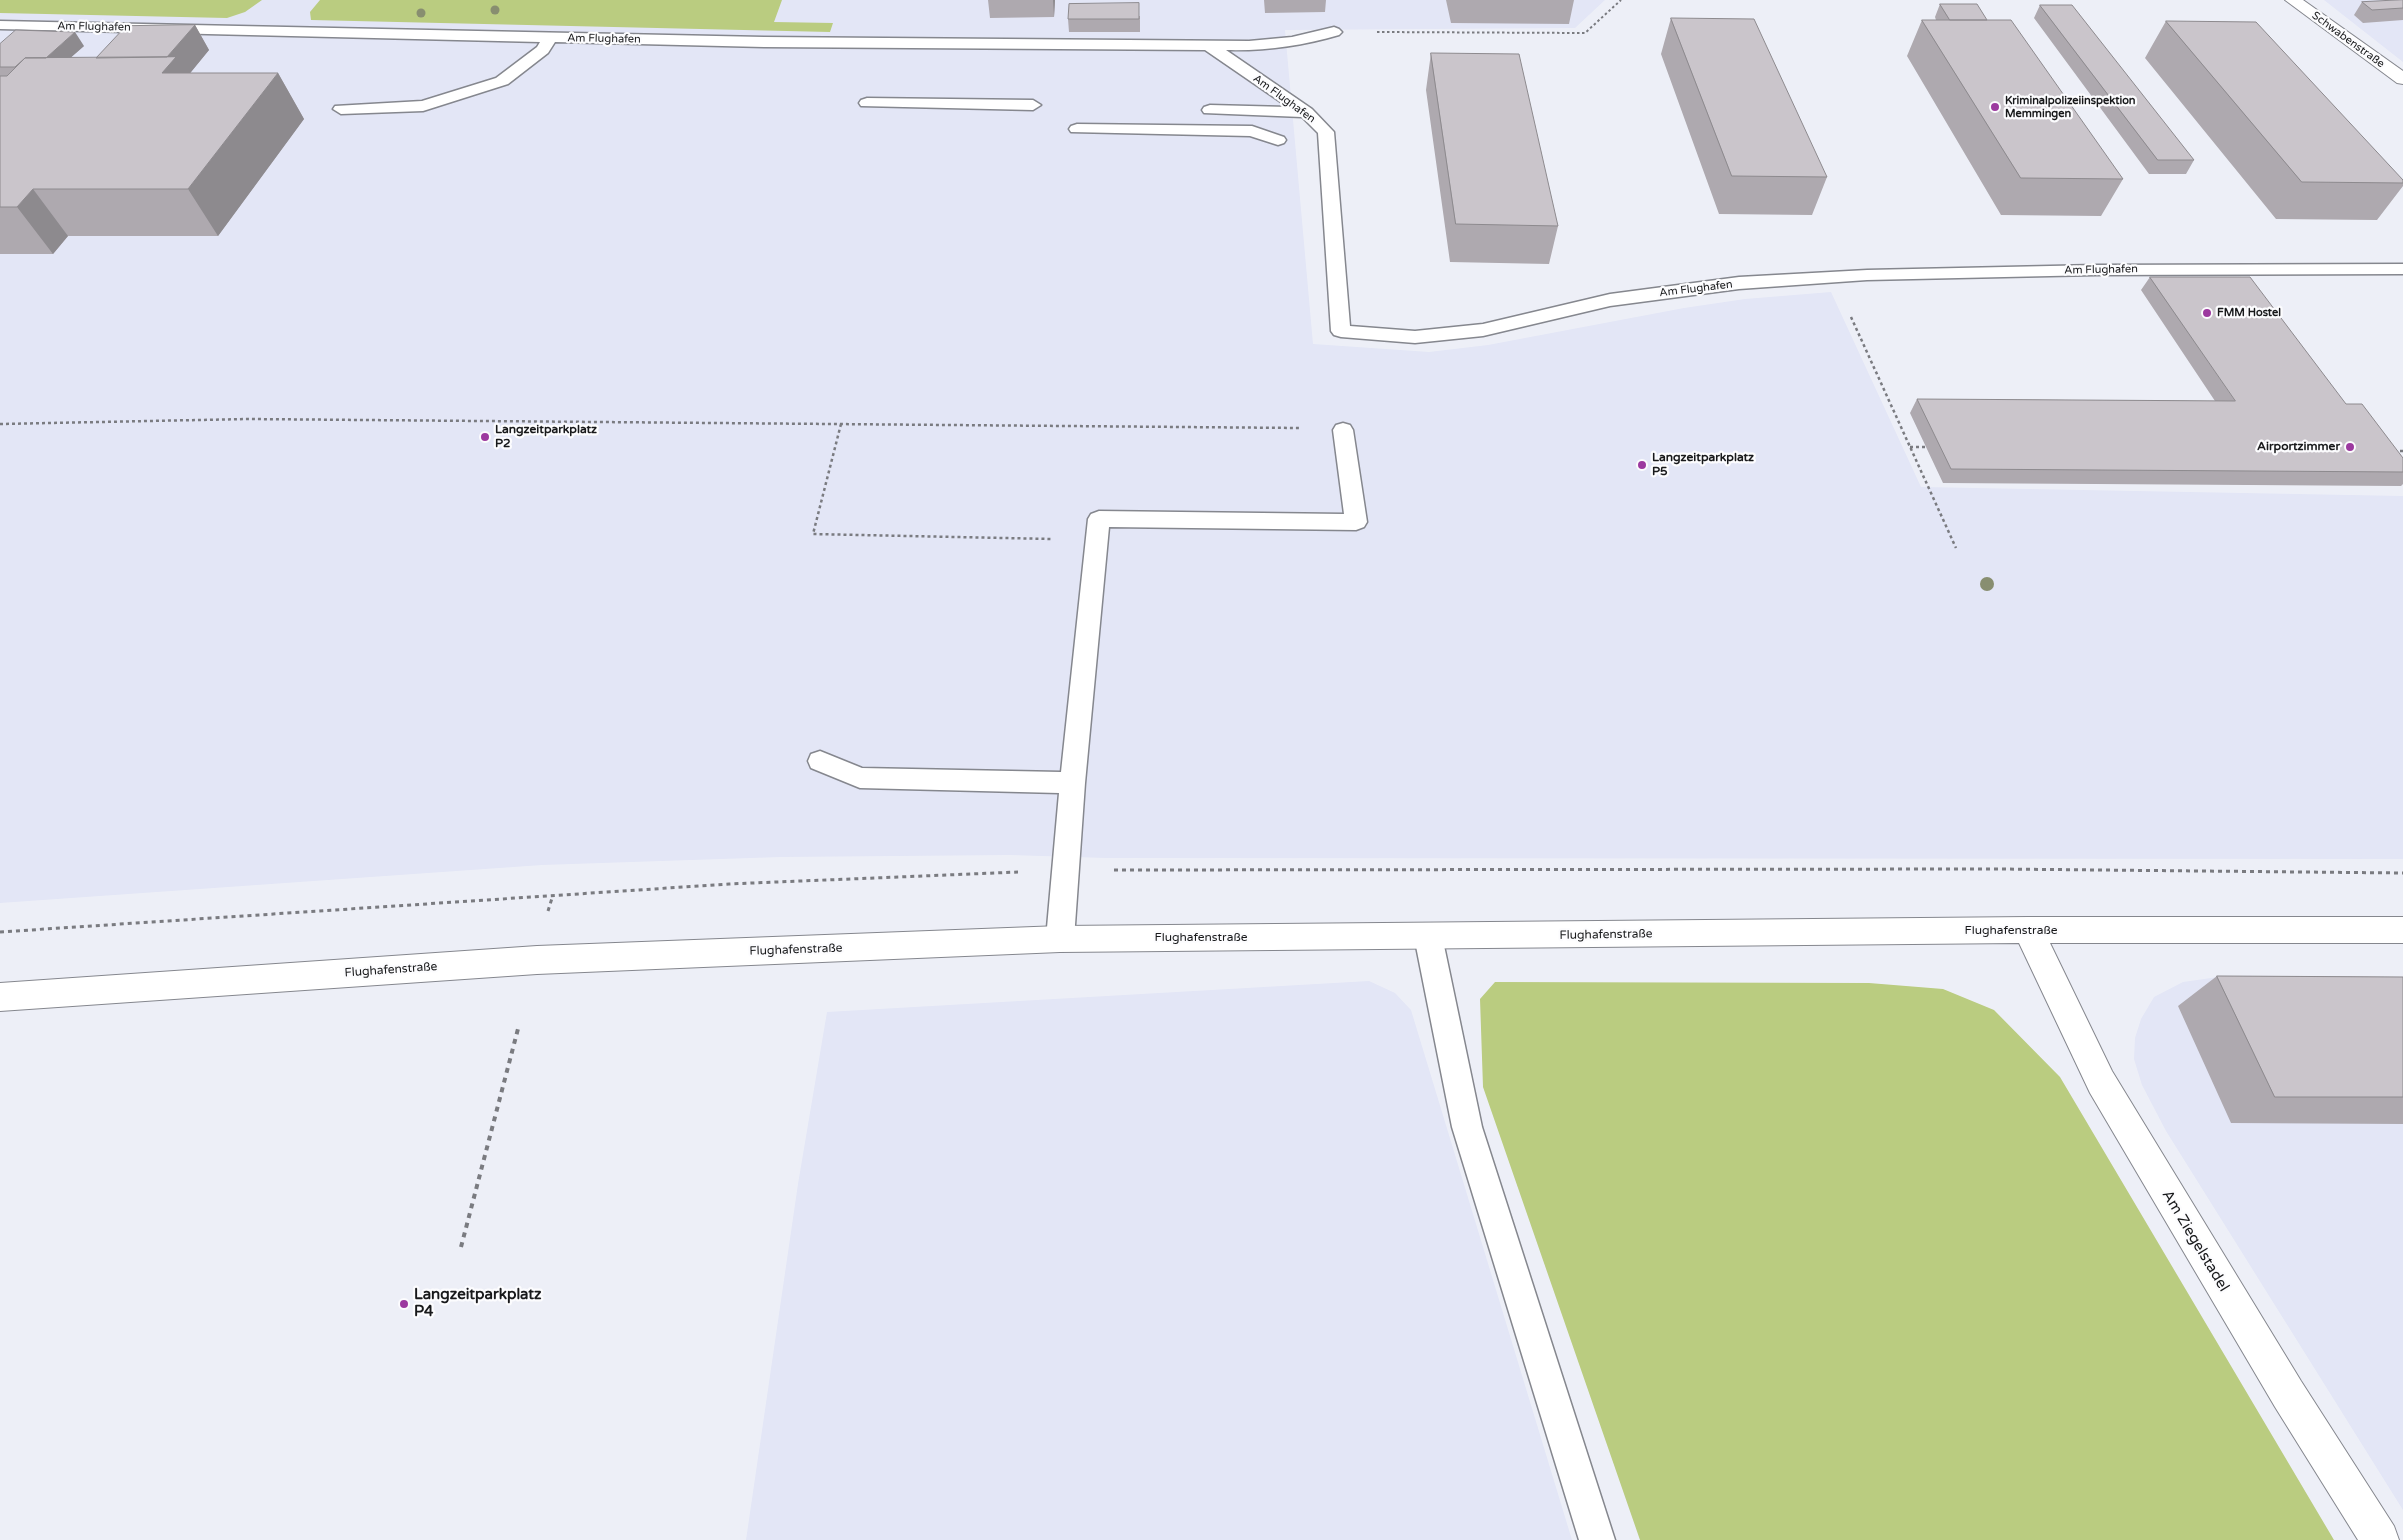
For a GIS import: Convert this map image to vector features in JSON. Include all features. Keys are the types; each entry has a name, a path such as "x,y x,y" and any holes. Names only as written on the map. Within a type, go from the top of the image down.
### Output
{"street":[{"name":"Schwabenstraße","path":"2293,0 2403,79"},
{"name":"Flughafenstraße","path":"0,997 537,960 1060,939 2028,930 2403,930"},
{"name":"Am Ziegelstadel","path":"2028,930 2100,1082 2283,1385 2380,1540"}],"lane":[{"name":"Am Flughafen","path":"0,25 550,38 1208,45 1283,44 1312,39 1334,32"},
{"path":"342,109 424,106 502,81 543,50 550,38"},
{"name":"Am Flughafen","path":"1208,45 1306,112 1326,132 1341,331 1415,338 1483,330 1610,300 1739,283 1832,277 2096,270 2403,269"},
{"path":"867,103 1033,106"},
{"path":"1210,110 1306,112"},
{"path":"1077,129 1252,131 1278,140"},
{"path":"1060,939 1072,783 1099,519 1356,522 1343,430"},
{"path":"820,761 860,778 1072,783"},
{"path":"1428,936 1448,1042 1468,1127 1597,1540"}],"path":[{"path":"1369,32 1584,33 1621,0"},
{"path":"1832,277 1956,548"},
{"path":"0,424 257,419 1189,426 1343,430"},
{"path":"841,424 812,534 1096,540"},
{"path":"1910,447 1926,447"},
{"path":"2390,451 2403,451"},
{"path":"0,932 374,909 719,884 1065,870 1999,869 2403,873"},
{"path":"461,1247 519,1025"}],"shaded area":[{"path":"0,0 1605,0 1575,28 1285,30 1313,344 1429,352 1488,345 1684,308 1745,299 1831,292 1921,487 2403,496 2403,859 1106,858 1010,855 781,857 542,865 0,903"},
{"path":"2324,0 2403,0 2403,62"},
{"path":"2218,977 2403,979 2403,1510 2166,1131 2142,1085 2134,1059 2135,1038 2141,1019 2154,997 2183,982"},
{"path":"1369,981 1395,993 1411,1010 1572,1540 746,1540 798,1184 827,1012"}],"green space":[{"path":"0,0 262,0 245,12 227,18 0,13"},
{"path":"320,0 782,0 774,22 833,23 830,32 311,20 310,12"},
{"path":"1495,982 1869,983 1943,989 1994,1010 2060,1077 2334,1540 1640,1540 1483,1087 1480,999"}],"building":[{"path":"2403,0 2403,8 2372,10 2362,2"},
{"path":"1139,3 1139,19 1068,19 1069,4"},
{"path":"1940,4 1977,4 1987,20 1950,20"},
{"path":"2040,5 2072,5 2194,160 2158,160"},
{"path":"1671,18 1754,19 1827,177 1732,176"},
{"path":"1922,20 2011,20 2123,179 2021,178"},
{"path":"2166,21 2256,22 2403,180 2403,183 2302,182"},
{"path":"195,25 167,57 96,58 126,26"},
{"path":"16,30 75,32 46,58 25,58 15,67 0,67 0,44"},
{"path":"1431,53 1519,54 1558,226 1456,224"},
{"path":"176,57 162,73 278,73 188,189 33,189 17,207 0,207 0,76 7,76 25,58"},
{"path":"2150,277 2250,277 2346,404 2362,404 2403,458 2403,472 1951,469 1917,399 2235,401"},
{"path":"2217,976 2403,977 2403,1097 2275,1097"}],"place":[{"name":"Kriminalpolizeiinspektion Memmingen","path":"1995,107"},
{"name":"FMM Hostel","path":"2207,313"},
{"name":"Langzeitparkplatz P2","path":"485,437"},
{"name":"Airportzimmer","path":"2350,447"},
{"name":"Langzeitparkplatz P5","path":"1642,465"},
{"name":"Langzeitparkplatz P4","path":"404,1304"}]}
